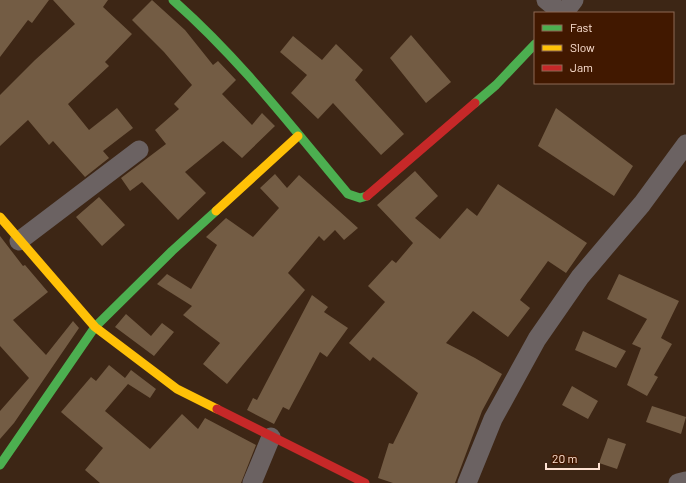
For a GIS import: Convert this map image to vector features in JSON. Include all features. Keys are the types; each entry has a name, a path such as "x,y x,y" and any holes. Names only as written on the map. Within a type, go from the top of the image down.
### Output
{"street":[{"path":"173,0 203,25 245,69 298,136 348,194 360,198 369,195 496,85 534,45"},
{"path":"546,0 562,12"},
{"path":"564,12 574,0"},
{"path":"0,465 95,327 172,251 298,136"},
{"path":"467,483 493,419 537,339 580,277 642,204 686,144"},
{"path":"19,241 139,150"},
{"path":"0,217 19,241 95,327 177,389 365,483"},
{"path":"252,483 271,437"},
{"path":"678,483 686,481"}],"building":[{"path":"0,0 49,0 32,23 28,20 0,57"},
{"path":"53,0 108,0 103,7 132,34 105,62 109,66 68,104 89,130 117,108 133,128 103,151 109,158 85,177 53,141 49,145 28,120 0,146 0,95 35,60 75,24"},
{"path":"152,0 185,30 213,65 218,61 236,80 222,94 252,125 262,113 275,126 242,158 223,141 185,172 206,193 178,220 142,182 130,191 121,178 166,144 155,130 179,109 174,104 192,85 164,52 132,20"},
{"path":"411,35 451,82 426,103 390,58"},
{"path":"293,36 322,60 336,44 363,70 355,80 404,134 381,155 333,103 318,119 291,93 307,75 280,52"},
{"path":"556,108 633,166 614,196 538,146"},
{"path":"415,171 438,196 415,218 440,239 467,208 477,216 498,184 587,243 566,273 548,261 520,300 530,308 508,337 473,311 446,343 502,374 482,411 455,483 393,483 378,478 389,443 393,444 418,393 373,357 370,361 349,343 385,302 368,286 392,260 396,263 413,243 377,205"},
{"path":"275,174 287,188 299,175 358,228 344,240 335,230 324,241 319,236 288,273 305,290 227,384 203,364 220,343 183,315 192,306 157,284 167,274 191,289 217,245 206,237 226,218 253,237 279,208 260,188"},
{"path":"99,197 125,225 102,246 76,217"},
{"path":"0,236 23,266 25,265 48,292 13,320 46,355 73,321 79,328 14,423 0,439 0,411 29,378 0,346"},
{"path":"619,274 679,301 661,338 672,344 654,375 658,377 647,396 627,385 641,348 632,344 647,319 607,299"},
{"path":"312,295 328,307 324,312 348,328 327,357 320,352 289,410 283,407 274,424 247,410 253,398 257,400"},
{"path":"126,314 151,336 162,323 174,332 154,356 115,327"},
{"path":"583,331 626,351 616,368 575,350"},
{"path":"109,365 125,378 131,370 156,389 150,398 128,384 105,411 150,449 182,414 198,429 205,418 256,445 241,483 100,483 85,470 103,448 61,412 91,377 96,381"},
{"path":"572,386 598,401 588,419 562,405"},
{"path":"652,406 686,417 681,434 646,422"},
{"path":"608,438 626,444 617,469 599,463"}],"traffic: fast":[{"path":"173,0 243,69 348,194 360,198 367,196"},
{"path":"475,103 496,85 534,45"},
{"path":"0,465 95,327 172,251 216,211"}],"traffic: slow":[{"path":"216,211 298,136"},
{"path":"0,217 95,327 177,389 217,409"}],"traffic: jam":[{"path":"367,196 475,103"},
{"path":"217,409 365,483"}]}
